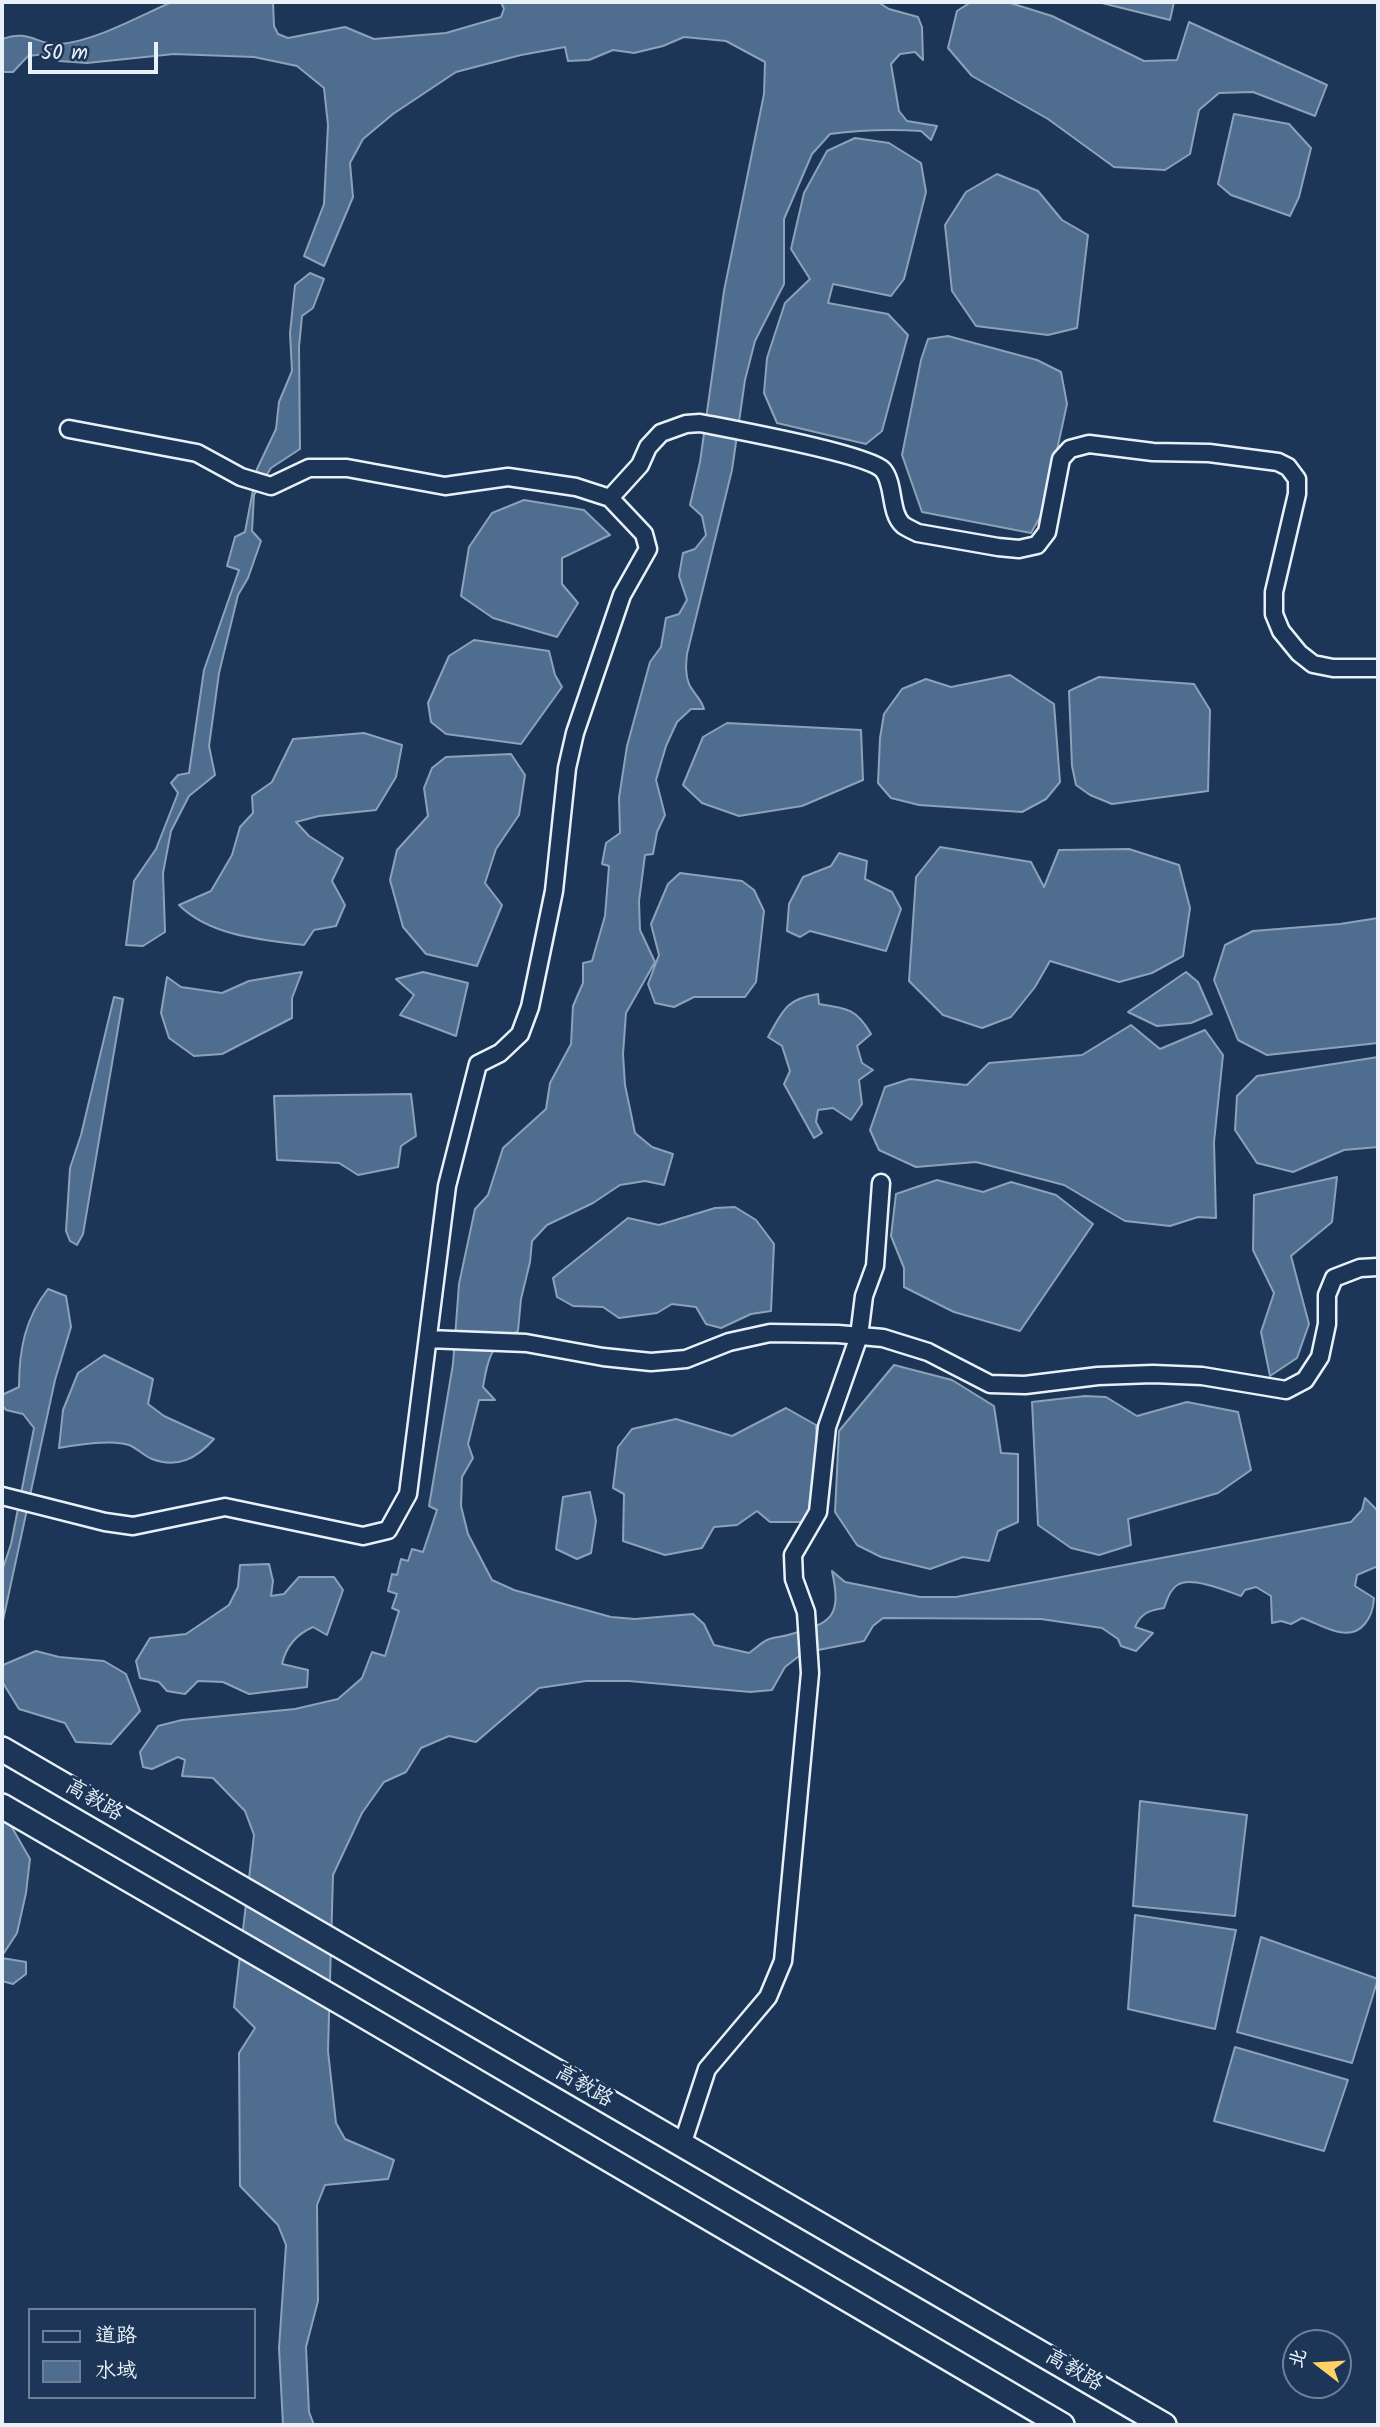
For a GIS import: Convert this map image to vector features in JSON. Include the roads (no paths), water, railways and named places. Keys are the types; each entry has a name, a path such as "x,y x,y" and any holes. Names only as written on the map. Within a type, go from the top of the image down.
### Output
{"main road":[{"name":"高教路","path":"2,1749 1164,2425"},
{"path":"2,1806 1062,2425"}],"street":[{"path":"610,498 640,465 648,447 661,433 686,424 700,423 875,463 885,472 903,525 918,533 1020,549 1037,545 1048,532 1061,459 1070,449 1089,444 1106,445 1153,452 1209,453 1278,462 1289,467 1297,479 1297,494 1274,592 1275,614 1281,631 1299,653 1313,663 1333,668 1378,668"},
{"path":"2,1496 133,1527 225,1507 363,1536 388,1530 408,1494 447,1186 478,1064 500,1053 520,1034 530,1007 554,891 567,768 575,733 622,595 649,549 644,534 610,498 576,487 508,477 445,486 347,468 309,468 271,486 241,477 197,453 69,429"},
{"path":"682,2145 708,2069 768,1997 783,1961 810,1673 806,1612 794,1579 793,1555 818,1513 827,1427 859,1336 864,1296 875,1266 881,1183"},
{"path":"428,1339 526,1343 603,1357 651,1362 686,1359 729,1342 770,1333 859,1336 883,1338 928,1352 990,1384 1024,1385 1098,1376 1153,1374 1202,1376 1286,1390 1306,1380 1320,1357 1327,1324 1327,1295 1334,1278 1360,1268 1378,1267"}],"water":[{"path":"172,2 273,2 274,26 278,34 288,38 345,27 374,39 446,33 501,17 504,9 501,2 878,2 889,9 918,17 922,27 923,60 915,52 900,54 891,64 899,111 907,121 937,126 931,140 921,131 875,130 830,134 812,154 784,219 784,284 755,341 745,380 732,470 687,654 688,680 704,709 691,709 677,722 666,746 656,780 665,815 657,832 653,854 645,855 639,901 640,930 655,962 626,1013 623,1054 625,1085 635,1133 652,1147 673,1154 664,1185 645,1181 620,1185 593,1203 547,1225 532,1241 518,1331 496,1347 489,1360 483,1387 495,1400 479,1400 468,1444 473,1458 462,1477 461,1506 468,1534 492,1580 514,1590 611,1617 635,1619 693,1614 704,1624 714,1645 749,1653 767,1640 824,1622 834,1609 836,1599 832,1571 845,1582 920,1597 956,1597 1351,1522 1362,1510 1365,1498 1378,1511 1378,1566 1357,1575 1355,1586 1374,1598 1373,1605 1365,1624 1347,1633 1334,1631 1302,1618 1291,1624 1281,1621 1272,1623 1271,1596 1256,1587 1245,1590 1241,1596 1193,1582 1176,1586 1164,1608 1150,1611 1140,1618 1135,1627 1153,1633 1136,1651 1121,1646 1118,1639 1102,1628 1041,1619 883,1618 873,1626 864,1641 803,1653 785,1667 772,1690 750,1692 629,1681 586,1681 539,1688 476,1742 449,1736 421,1748 406,1772 384,1782 362,1813 333,1875 328,2051 336,2123 345,2139 394,2160 388,2179 325,2185 317,2205 318,2301 306,2347 309,2412 314,2425 283,2425 279,2348 286,2245 278,2225 240,2186 239,2053 255,2028 234,2007 254,1835 245,1811 213,1778 182,1776 185,1760 178,1757 152,1769 143,1767 140,1752 158,1726 182,1720 295,1709 338,1699 362,1678 372,1652 385,1656 399,1611 392,1608 397,1594 388,1591 392,1574 397,1575 401,1559 408,1561 412,1549 423,1552 437,1510 429,1506 453,1364 459,1284 475,1209 488,1195 503,1148 546,1109 550,1083 571,1044 573,1006 583,983 583,963 592,961 605,916 609,866 602,864 606,843 620,833 619,798 627,746 650,662 661,647 666,618 679,614 687,600 679,576 683,553 695,549 706,535 702,516 690,505 700,462 724,291 764,94 765,62 726,41 684,37 663,46 634,53 613,50 589,60 568,61 565,47 456,72 393,114 363,139 350,163 353,197 324,266 304,256 324,204 328,125 324,88 297,66 254,57 174,54 87,63 59,61 54,53 28,56 13,72 2,72 2,39 27,36 52,44 74,42 103,33"},
{"path":"971,2 1007,2 1052,16 1144,61 1177,60 1189,22 1327,85 1315,116 1253,92 1219,93 1199,110 1190,154 1165,170 1114,167 1048,119 972,76 948,48 957,11"},
{"path":"1098,2 1174,2 1170,20"},
{"path":"1234,114 1289,124 1311,148 1299,197 1290,216 1231,195 1218,184"},
{"path":"855,138 889,143 921,163 926,192 904,279 891,296 833,284 828,303 888,314 908,335 882,431 866,444 777,423 764,393 767,358 785,303 810,279 791,249 804,193 827,151"},
{"path":"997,174 1038,191 1062,220 1088,235 1077,328 1048,335 976,326 952,291 945,225 966,192"},
{"path":"310,273 324,279 313,308 302,316 299,347 300,449 271,468 254,495 252,531 261,541 248,578 238,595 219,673 209,746 215,775 189,796 171,831 163,873 165,932 143,946 126,945 134,881 156,849 178,793 171,783 178,775 189,773 204,670 239,570 227,566 235,537 245,532 257,469 276,429 279,402 292,371 290,333 295,285"},
{"path":"948,336 1037,360 1061,372 1067,404 1044,510 1031,533 922,512 902,455 921,360 928,339"},
{"path":"524,500 584,510 610,535 562,558 562,584 578,603 557,637 493,618 461,596 469,547 492,513"},
{"path":"474,640 549,651 555,675 562,687 521,744 446,734 431,722 428,703 449,656"},
{"path":"1010,675 1054,704 1060,782 1046,799 1022,812 919,805 891,798 878,783 880,738 884,714 902,689 926,679 951,687"},
{"path":"1099,677 1194,684 1210,710 1208,791 1112,804 1090,795 1076,785 1072,766 1069,691"},
{"path":"727,723 861,730 863,780 802,806 739,816 702,803 683,785 703,737"},
{"path":"364,733 402,745 396,777 376,810 319,816 296,822 309,836 343,858 332,881 345,905 336,926 314,930 304,945 271,941 221,930 206,924 179,905 211,891 232,855 240,827 253,813 252,796 272,782 293,739"},
{"path":"511,754 525,775 519,815 496,849 485,883 502,905 477,966 426,954 403,927 390,880 397,850 428,816 424,788 432,768 446,757"},
{"path":"940,847 1031,862 1044,887 1059,850 1129,849 1179,865 1190,908 1183,956 1152,973 1119,982 1050,961 1035,987 1011,1017 982,1028 943,1015 909,981 916,877"},
{"path":"839,853 867,861 865,879 892,892 901,909 886,951 810,931 800,937 787,931 789,904 803,877 831,866"},
{"path":"680,873 742,881 754,890 764,911 756,982 745,997 694,997 674,1007 655,1003 648,984 659,955 651,924 668,884"},
{"path":"1378,918 1378,1043 1267,1055 1238,1040 1214,980 1225,945 1253,931"},
{"path":"302,972 292,998 292,1018 222,1054 194,1056 169,1038 161,1013 167,977 181,987 222,993 249,981"},
{"path":"423,972 468,983 456,1036 400,1015 414,995 396,979"},
{"path":"1186,972 1198,982 1212,1014 1191,1023 1157,1026 1128,1012"},
{"path":"818,994 819,1004 850,1011 861,1019 871,1034 857,1046 862,1063 873,1070 859,1080 862,1104 851,1120 833,1108 818,1110 816,1122 822,1133 814,1138 784,1084 790,1071 782,1046 768,1037 787,1007 799,999"},
{"path":"114,997 123,999 83,1234 77,1245 70,1241 66,1231 70,1168 81,1135"},
{"path":"1131,1025 1160,1049 1205,1030 1223,1055 1214,1142 1216,1218 1198,1217 1170,1226 1125,1221 1064,1185 976,1162 916,1167 879,1150 870,1130 885,1087 910,1079 967,1085 989,1063 1082,1055"},
{"path":"1378,1057 1378,1147 1344,1150 1293,1172 1257,1163 1235,1130 1237,1096 1257,1076"},
{"path":"411,1094 416,1136 401,1146 398,1167 358,1175 339,1163 277,1160 274,1096"},
{"path":"1337,1177 1332,1222 1291,1256 1309,1324 1297,1358 1270,1376 1261,1332 1274,1293 1253,1250 1254,1195"},
{"path":"937,1180 983,1192 1011,1182 1056,1195 1093,1224 1020,1331 954,1312 904,1287 904,1268 891,1236 896,1194"},
{"path":"735,1207 756,1220 774,1244 771,1311 751,1314 721,1328 706,1324 696,1307 672,1304 657,1313 619,1318 603,1307 573,1306 557,1297 553,1278 628,1218 659,1225 715,1208"},
{"path":"48,1289 66,1296 71,1327 55,1380 2,1625 2,1571 11,1544 34,1428 23,1414 6,1410 2,1405 2,1395 19,1387 20,1360 25,1335 34,1311"},
{"path":"104,1355 153,1379 148,1404 164,1416 214,1439 194,1456 170,1463 152,1459 122,1443 94,1443 59,1448 63,1410 78,1373"},
{"path":"894,1365 952,1380 994,1406 1001,1453 1018,1454 1018,1522 998,1531 989,1561 963,1557 930,1569 881,1557 857,1545 835,1512 839,1431"},
{"path":"1085,1396 1106,1397 1137,1416 1187,1402 1238,1412 1251,1470 1218,1493 1128,1519 1131,1545 1099,1555 1071,1548 1038,1525 1032,1402"},
{"path":"786,1408 816,1425 818,1481 806,1522 770,1522 757,1511 737,1525 714,1527 702,1548 665,1555 623,1541 624,1494 613,1488 618,1447 632,1429 676,1419 732,1436"},
{"path":"590,1492 596,1521 591,1553 577,1559 556,1549 563,1497"},
{"path":"269,1564 273,1581 271,1596 284,1594 299,1577 334,1577 343,1590 327,1635 313,1627 297,1637 286,1652 282,1664 308,1670 307,1687 249,1694 223,1682 198,1681 185,1694 167,1691 159,1682 140,1678 136,1661 150,1638 186,1634 229,1605 238,1587 240,1565"},
{"path":"36,1651 59,1657 104,1661 126,1674 140,1711 111,1744 76,1742 65,1723 19,1709 3,1683 3,1665"},
{"path":"2,1798 10,1824 30,1859 17,1933 2,1956"},
{"path":"1140,1801 1247,1815 1235,1916 1133,1906"},
{"path":"1135,1915 1236,1930 1215,2029 1128,2009"},
{"path":"1261,1937 1378,1979 1352,2063 1237,2032"},
{"path":"2,1958 26,1962 26,1974 13,1984 2,1981"},
{"path":"1235,2047 1348,2080 1324,2151 1214,2121"}]}
